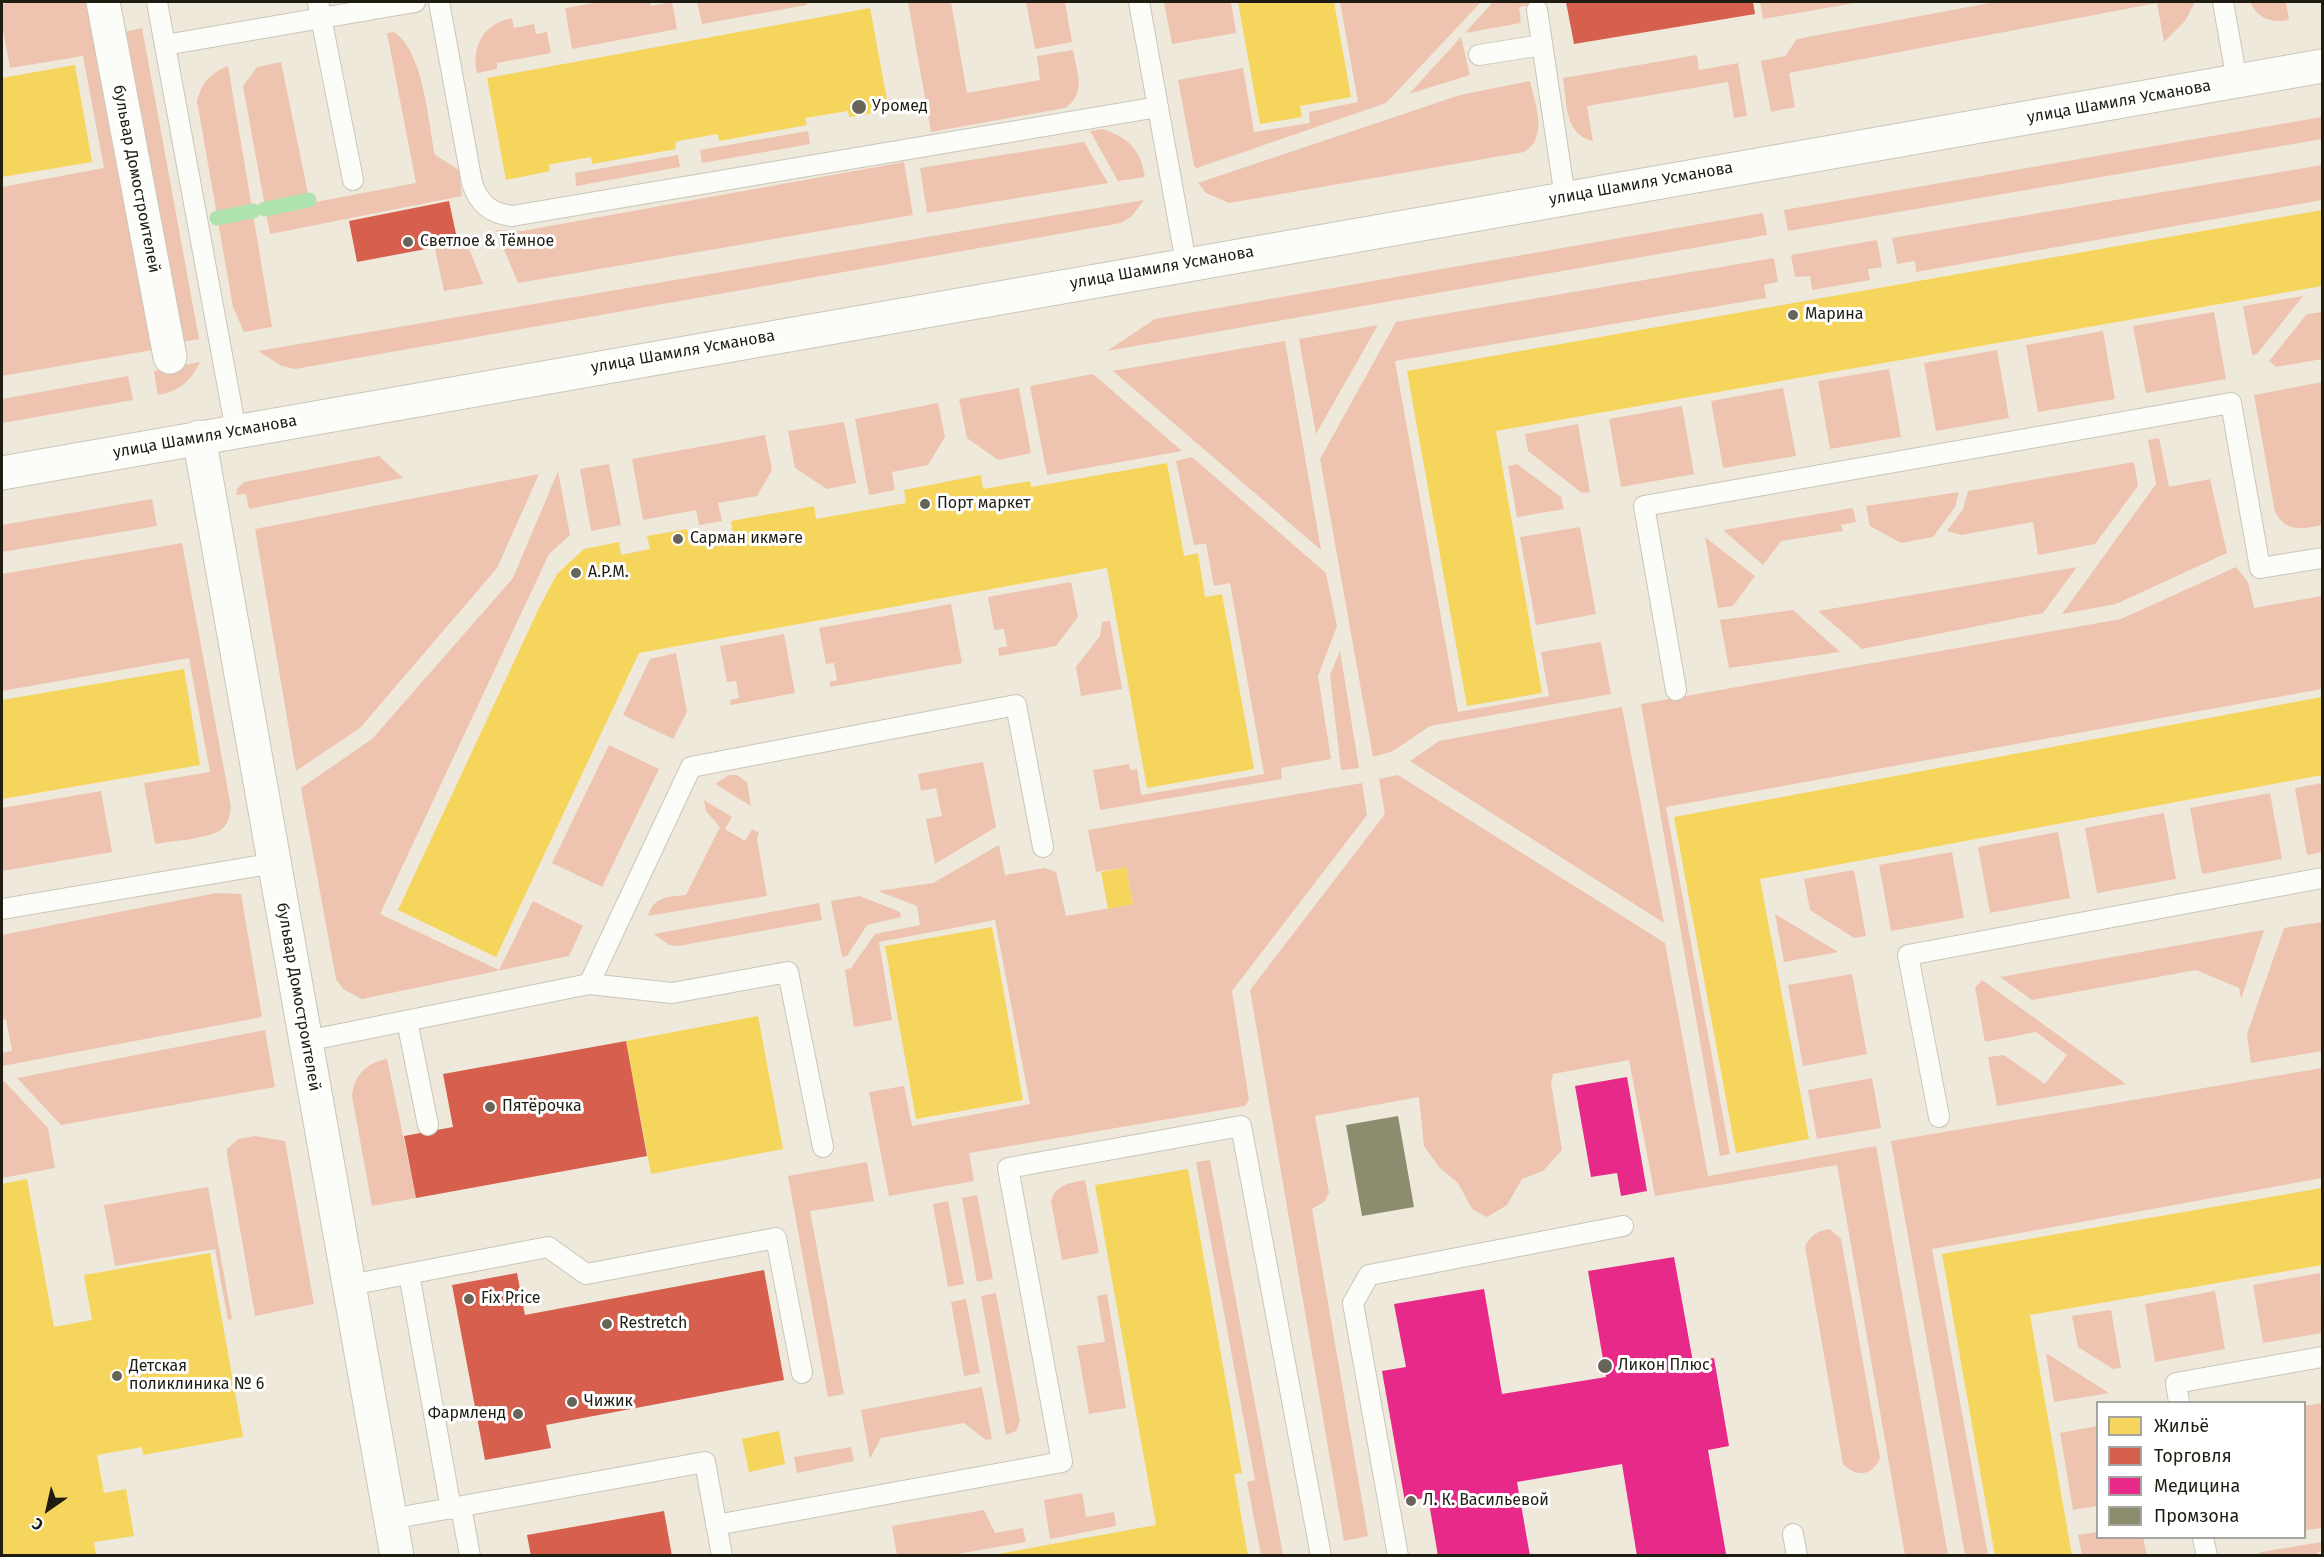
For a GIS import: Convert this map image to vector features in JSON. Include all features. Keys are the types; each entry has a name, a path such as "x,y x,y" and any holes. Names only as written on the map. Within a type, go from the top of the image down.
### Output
{"street":[{"name":"бульвар Домостроителей","path":"103,2 170,357"},
{"name":"улица Шамиля Усманова","path":"2,473 1186,263 2322,66"},
{"name":"бульвар Домостроителей","path":"199,438 398,1556"}],"lane":[{"path":"157,2 236,431"},
{"path":"165,45 320,9 415,2"},
{"path":"439,2 472,183 477,197 485,207 498,214 512,216 1158,107"},
{"path":"1140,2 1186,263"},
{"path":"2223,2 2237,81"},
{"path":"320,9 353,180"},
{"path":"1537,10 1565,197"},
{"path":"1479,55 1542,45"},
{"path":"1676,690 1644,506 2231,403 2260,568 2322,558"},
{"path":"589,984 691,767 1016,705 1043,847"},
{"path":"2,909 275,862"},
{"path":"1939,1117 1908,955 2322,878"},
{"path":"306,1041 589,984 672,993 788,972 823,1147"},
{"path":"407,1021 428,1125"},
{"path":"716,1525 1062,1462 1008,1168 1241,1126 1321,1556"},
{"path":"1398,1556 1353,1303 1369,1275 1623,1227"},
{"path":"350,1285 548,1247 586,1274 776,1238 802,1373"},
{"path":"409,1274 456,1508 470,1556"},
{"path":"2179,1401 2176,1383 2322,1357"},
{"path":"391,1519 705,1462 722,1556"},
{"path":"1793,1534 1797,1556"},
{"path":"2203,1539 2206,1556"}],"shaded area":[{"path":"96,2 158,349 2,376 2,187 104,168 83,56 10,68 2,24 2,4"},
{"path":"601,2 649,2 651,6 672,2 677,29 572,49 565,8"},
{"path":"697,2 806,2 807,5 702,24"},
{"path":"908,2 951,2 967,93 1040,80 1037,56 1073,50 1079,82 1076,96 1065,108 931,132"},
{"path":"1026,2 1065,2 1072,42 1035,49"},
{"path":"1164,2 1231,2 1236,33 1172,44"},
{"path":"1340,2 1481,2 1386,103 1197,168 1194,166 1178,80 1243,68 1254,132 1310,123 1309,112 1358,102"},
{"path":"1493,2 1549,2 1519,7 1521,23 1465,33"},
{"path":"1760,2 1861,2 1763,19"},
{"path":"1995,2 2195,2 2185,21 2164,42 2157,3 1789,73 1795,107 1771,112 1761,61 1785,56 1797,39"},
{"path":"2250,2 2286,2 2289,20 2276,21 2261,16"},
{"path":"512,18 514,28 534,24 536,34 547,32 551,53 497,63 497,69 477,73 476,54 482,37 494,25"},
{"path":"142,28 199,339 178,343 120,33"},
{"path":"394,32 412,55 418,71 427,106 435,155 459,170 462,196 270,234 243,86 257,67 281,62 310,203 416,183 387,33"},
{"path":"1461,37 1470,75 1409,94"},
{"path":"1697,55 1699,70 1738,63 1747,116 1734,118 1728,82 1587,106 1593,141 1584,138 1572,125 1563,78"},
{"path":"228,66 272,327 244,332 233,307 197,101 208,79"},
{"path":"1530,81 1537,110 1538,129 1532,146 1524,152 1229,203 1206,193 1198,183 1460,95"},
{"path":"2322,117 2322,139 1788,231 1784,210"},
{"path":"1103,129 1132,146 1140,159 1145,177 1118,181 1090,131"},
{"path":"808,131 810,144 702,163 700,150"},
{"path":"1084,142 1108,183 927,213 920,168"},
{"path":"678,155 680,167 576,186 575,173"},
{"path":"904,162 913,215 518,283 496,230 522,231"},
{"path":"2322,165 2322,200 1916,272 1915,261 1897,264 1892,238"},
{"path":"1144,200 1132,216 1121,223 295,369 282,366 258,351"},
{"path":"1763,213 1767,235 1107,351 1155,319"},
{"path":"1877,240 1882,267 1868,269 1870,280 1812,290 1810,276 1795,277 1791,255"},
{"path":"467,243 483,284 444,291 435,249"},
{"path":"1774,258 1778,282 1764,285 1766,298 1395,361 1458,712 1549,696 1541,652 1601,642 1611,694 1430,726 1393,751 1373,757 1320,459 1396,322"},
{"path":"2303,296 2257,354 2252,355 2243,306"},
{"path":"2214,312 2226,379 2146,393 2133,326"},
{"path":"2322,312 2322,359 2276,367 2269,361 2307,314"},
{"path":"1378,325 1316,434 1299,339"},
{"path":"2103,331 2115,399 2038,412 2026,345"},
{"path":"1285,341 1321,550 1113,371"},
{"path":"1997,350 2009,418 1936,431 1924,363"},
{"path":"200,362 184,385 158,395 154,371"},
{"path":"1889,369 1901,437 1830,449 1818,381"},
{"path":"1093,374 1182,451 1047,475 1030,386"},
{"path":"128,376 133,400 2,423 2,399"},
{"path":"2322,382 2322,525 2296,528 2284,523 2275,512 2254,395"},
{"path":"1019,388 1031,453 998,460 967,438 959,399"},
{"path":"1783,388 1796,456 1723,468 1711,401"},
{"path":"938,403 945,437 928,465 892,472 895,490 869,495 855,419"},
{"path":"1682,406 1694,474 1621,487 1609,419"},
{"path":"844,422 856,483 827,489 795,468 788,431"},
{"path":"1578,424 1590,492 1582,493 1528,451 1525,434"},
{"path":"765,435 772,470 757,496 718,503 722,521 699,525 696,510 643,520 632,459"},
{"path":"2159,438 2169,487 2210,479 2227,553 2116,604 2062,614 2156,484 2148,440"},
{"path":"379,456 403,478 249,509 246,494 236,495 237,489 244,482"},
{"path":"1192,457 1326,573 1337,626 1318,676 1331,759 1281,768 1282,779 1100,810 1093,770 1129,764 1130,770 1137,769 1141,795 1264,774 1230,583 1214,586 1206,544 1194,545 1176,461"},
{"path":"2134,462 2138,486 2095,544 2038,555 2033,522 1961,535 1947,531 1963,509 1968,491"},
{"path":"609,464 621,525 591,531 580,469"},
{"path":"1517,464 1561,497 1564,509 1517,517 1508,466"},
{"path":"558,471 570,535 549,554 380,914 499,970 533,901 583,926 569,956 362,999 343,989 336,979 301,788 372,739 513,578"},
{"path":"539,474 497,568 360,728 296,771 255,529"},
{"path":"1959,492 1955,507 1933,537 1901,543 1870,526 1866,506"},
{"path":"152,499 157,526 2,552 2,525"},
{"path":"1853,508 1856,522 1841,525 1843,531 1781,541 1763,565 1723,530"},
{"path":"1580,527 1596,614 1536,625 1520,537"},
{"path":"1705,537 1755,576 1733,606 1718,608"},
{"path":"182,543 231,807 226,825 216,832 200,837 155,844 144,783 210,772 189,658 2,691 2,574"},
{"path":"2077,567 2043,613 1862,649 1818,611"},
{"path":"2236,567 2248,582 2254,608 2322,596 2322,689 1666,807 1730,1154 1720,1156 1641,704 2121,619"},
{"path":"1071,582 1078,617 1056,646 999,656 998,648 1007,646 1004,629 994,630 988,597"},
{"path":"951,604 962,663 830,687 830,682 837,680 834,663 826,664 819,628"},
{"path":"1793,610 1840,652 1729,668 1720,620"},
{"path":"1110,621 1122,689 1081,696 1076,667 1100,636 1102,622"},
{"path":"784,634 795,693 731,705 730,700 739,698 736,681 727,682 720,646"},
{"path":"1340,651 1359,768 1341,770 1330,675"},
{"path":"676,653 687,712 673,739 623,715 650,659"},
{"path":"1622,707 1664,923 1410,761 1439,741"},
{"path":"609,745 659,769 602,887 552,863"},
{"path":"983,762 996,827 935,864 926,819 942,816 936,788 921,791 918,774"},
{"path":"729,775 737,775 747,782 751,806 715,784"},
{"path":"1398,775 1665,943 1708,1176 1876,1146 1948,1555 1905,1555 1837,1165 1655,1196 1629,1060 1553,1074 1551,1083 1562,1150 1543,1171 1522,1179 1507,1205 1487,1217 1472,1209 1458,1183 1439,1167 1424,1146 1419,1097 1315,1116 1329,1193 1324,1202 1312,1209 1368,1536 1344,1541 1250,990 1385,814 1379,779"},
{"path":"1362,783 1367,815 1232,991 1249,1100 1245,1106 969,1153 974,1181 889,1196 869,1092 904,1086 912,1126 1030,1104 995,920 879,942 892,1020 854,1027 845,970 851,968 875,934 920,925 917,906 878,891 933,883 999,845 1005,875 1044,868 1056,872 1066,916 1133,904 1126,867 1096,872 1088,830"},
{"path":"2322,783 2322,852 2307,855 2295,788"},
{"path":"101,791 112,852 2,871 2,808"},
{"path":"2270,793 2282,859 2202,874 2190,808"},
{"path":"704,800 732,817 725,829 745,841 752,829 759,833 757,839 767,896 648,916 658,901 668,897 686,895 720,827 706,811"},
{"path":"2164,813 2176,879 2097,893 2085,828"},
{"path":"2058,832 2070,898 1990,913 1978,847"},
{"path":"1952,852 1964,918 1891,931 1879,865"},
{"path":"1854,870 1866,936 1854,938 1810,910 1804,879"},
{"path":"216,893 241,894 262,1017 2,1066 2,1053 12,1051 6,1019 2,1020 2,935"},
{"path":"860,896 900,912 901,917 867,925 847,956 842,957 831,901"},
{"path":"819,903 822,920 678,946 669,945 654,934"},
{"path":"1775,914 1838,952 1784,962"},
{"path":"2322,922 2322,1051 2251,1063 2247,1034 2284,928"},
{"path":"2264,930 2241,999 2239,988 2196,970 2032,1000 2000,977"},
{"path":"1852,974 1867,1054 1803,1066 1788,985"},
{"path":"1982,980 2126,1084 1997,1106 1988,1057 2004,1055 2045,1084 2067,1055 2036,1032 1985,1042 1975,988"},
{"path":"265,1030 275,1087 61,1125 17,1078"},
{"path":"387,1059 416,1198 372,1206 352,1096 355,1082 362,1071"},
{"path":"2322,1068 2322,1178 1932,1249 1988,1555 1965,1555 1891,1141"},
{"path":"1872,1078 1881,1128 1817,1139 1808,1090"},
{"path":"4,1081 48,1128 55,1168 2,1178 2,1082"},
{"path":"255,1136 285,1141 314,1304 255,1316 227,1149 238,1139"},
{"path":"1210,1160 1283,1555 1261,1555 1247,1482 1255,1480 1196,1162"},
{"path":"867,1162 874,1201 810,1211 844,1394 828,1397 788,1176"},
{"path":"1085,1180 1099,1253 1062,1260 1051,1201 1060,1188 1069,1183"},
{"path":"208,1187 232,1319 228,1320 215,1249 115,1266 104,1205"},
{"path":"977,1195 993,1279 977,1282 962,1198"},
{"path":"948,1201 964,1284 948,1287 933,1204"},
{"path":"1830,1229 1841,1239 1880,1458 1873,1468 1864,1473 1854,1472 1843,1464 1805,1246 1815,1234"},
{"path":"2320,1273 2322,1333 2263,1343 2253,1285"},
{"path":"2215,1291 2225,1349 2155,1362 2145,1304"},
{"path":"996,1293 1020,1421 1016,1431 1006,1435 981,1296"},
{"path":"1107,1294 1126,1408 1089,1414 1077,1346 1105,1342 1097,1296"},
{"path":"966,1299 980,1373 964,1376 951,1302"},
{"path":"2111,1310 2121,1368 2113,1369 2078,1347 2072,1316"},
{"path":"2046,1353 2109,1393 2054,1402"},
{"path":"982,1387 992,1439 986,1440 964,1423 881,1438 870,1459 861,1410"},
{"path":"2322,1403 2322,1528 2306,1530 2306,1406"},
{"path":"2096,1426 2096,1506 2073,1510 2060,1433"},
{"path":"851,1447 854,1461 797,1473 794,1457"},
{"path":"1082,1493 1086,1517 1114,1512 1116,1526 1050,1539 1044,1500"},
{"path":"984,1510 995,1533 1023,1528 1026,1542 951,1555 897,1555 892,1526"},
{"path":"2096,1532 2096,1539 2143,1539 2147,1555 2082,1555 2078,1535"},
{"path":"2322,1542 2322,1550 2314,1555 2257,1555 2261,1552"}],"building: Жильё":[{"path":"1238,2 1334,2 1351,97 1300,106 1302,117 1260,124"},
{"path":"870,8 889,110 849,117 848,111 805,118 807,125 719,141 718,134 684,140 675,142 676,149 592,164 591,157 557,163 549,165 550,171 506,180 487,78"},
{"path":"75,65 92,162 2,177 2,78"},
{"path":"2322,210 2322,286 1496,431 1542,693 1467,706 1407,371"},
{"path":"1167,463 1184,556 1198,553 1205,597 1222,594 1254,769 1147,788 1107,568 639,653 496,957 398,910 540,606 557,574 584,549 619,542 621,555 650,549 647,536 687,529 690,542 733,534 731,521 814,506 816,519 906,503 904,490 981,475 983,489 1030,481 1031,487"},
{"path":"184,669 200,765 2,799 2,700"},
{"path":"2322,697 2322,775 1760,879 1809,1139 1736,1153 1674,817"},
{"path":"1126,867 1133,904 1108,909 1101,872"},
{"path":"992,927 1023,1100 916,1119 885,946"},
{"path":"758,1016 783,1149 651,1174 626,1041"},
{"path":"1188,1169 1242,1473 1234,1474 1248,1556 987,1556 1156,1525 1095,1185"},
{"name":"Детская поликлиника № 6","path":"27,1179 54,1327 92,1320 84,1275 210,1253 243,1437 143,1455 142,1447 97,1455 104,1493 126,1489 134,1536 94,1542 96,1556 2,1556 2,1184"},
{"path":"2322,1188 2322,1265 2030,1315 2072,1556 1995,1556 1942,1254"},
{"path":"779,1431 785,1464 749,1472 742,1439"}],"building: Торговля":[{"path":"1566,2 1753,2 1755,14 1574,44"},
{"path":"449,201 458,243 357,262 349,221"},
{"path":"626,1041 647,1156 416,1198 404,1136 453,1127 443,1074"},
{"path":"764,1270 784,1380 546,1425 551,1448 485,1460 452,1285 517,1273 525,1315"},
{"path":"664,1511 672,1556 531,1556 527,1535"}],"building: Медицина":[{"path":"1627,1077 1647,1191 1621,1196 1617,1173 1591,1177 1575,1086"},
{"path":"1674,1257 1693,1362 1714,1358 1729,1446 1708,1450 1726,1554 1637,1556 1622,1464 1517,1482 1530,1556 1438,1556 1428,1497 1405,1502 1382,1371 1406,1367 1394,1304 1484,1289 1502,1394 1606,1377 1588,1271"}],"building: Промзона":[{"path":"1398,1116 1414,1207 1362,1216 1346,1125"}],"waterway":[{"path":"265,209 309,200"},
{"path":"217,218 253,211"}],"place":[{"name":"Уромед","path":"859,107"},
{"name":"Светлое & Тёмное","path":"408,242"},
{"name":"Марина","path":"1793,315"},
{"name":"Порт маркет","path":"925,504"},
{"name":"Сарман икмәге","path":"678,539"},
{"name":"А.Р.М.","path":"576,573"},
{"name":"Пятёрочка","path":"490,1107"},
{"name":"Fix Price","path":"469,1299"},
{"name":"Restretch","path":"607,1324"},
{"name":"Ликон Плюс","path":"1605,1366"},
{"name":"Детская поликлиника № 6","path":"117,1376"},
{"name":"Чижик","path":"572,1402"},
{"name":"Фармленд","path":"518,1414"},
{"name":"Л. К. Васильевой","path":"1411,1501"}]}
